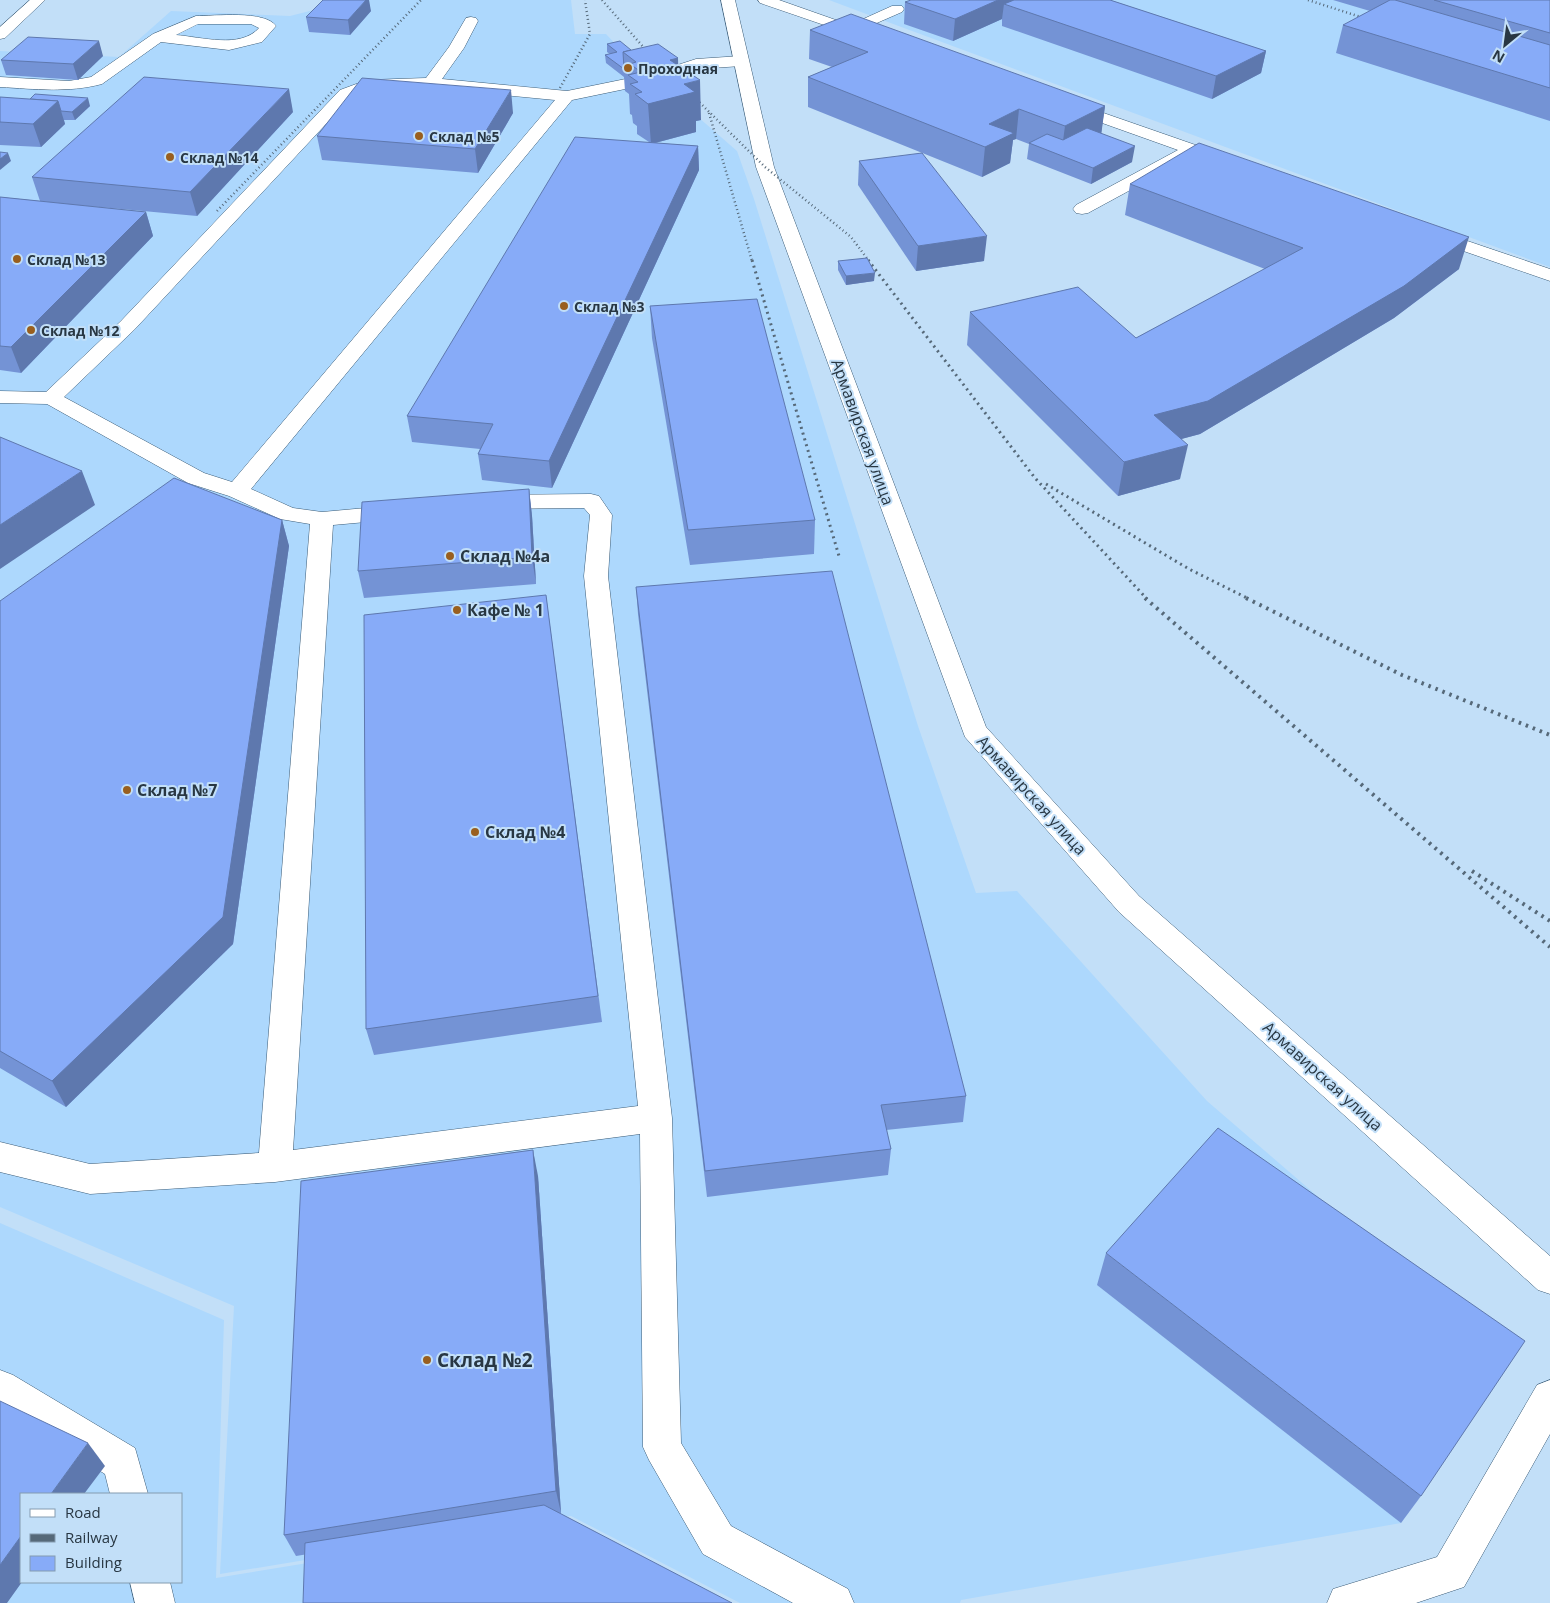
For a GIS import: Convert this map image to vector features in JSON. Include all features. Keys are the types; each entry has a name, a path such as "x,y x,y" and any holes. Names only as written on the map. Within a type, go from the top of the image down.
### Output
{"main road":[{"path":"0,35 38,0"},
{"name":"Армавирская улица","path":"728,0 765,167 974,731 1129,904 1550,1278"},
{"path":"765,0 877,39"},
{"path":"850,30 897,9"},
{"path":"0,82 70,86 96,81 158,37 196,20 253,20 269,26 257,39 229,45 158,37"},
{"path":"431,84 456,48 471,21"},
{"path":"51,398 128,325 346,93 367,85 431,84 567,96 654,78 696,64 742,61"},
{"path":"237,491 567,96"},
{"path":"1053,101 1239,166"},
{"path":"1082,209 1192,150"},
{"path":"1418,229 1550,275"},
{"path":"0,397 51,398 196,478 237,491 288,514 322,519 428,509"},
{"path":"173,495 196,478"},
{"path":"466,505 505,501 592,501 601,515 596,576 656,1118 662,1447 717,1540 834,1603"},
{"path":"275,1166 322,519"},
{"path":"0,1157 90,1179 275,1166 656,1118"},
{"path":"0,1388 121,1462 129,1493"},
{"path":"1347,1603 1450,1573 1550,1398"},
{"path":"150,1583 155,1603"}],"shaded area":[{"path":"353,0 571,0 575,34 606,34 620,49 737,151 754,199 918,726 976,893 1017,891 1207,1101 1506,1359 1504,1371 1401,1523 961,1600 960,1603 740,1603 571,1516 220,1574 234,1306 0,1207 0,51 119,57 171,11 290,16"},
{"path":"829,0 1550,0 1550,267 877,18"},
{"path":"0,1223 224,1320 216,1578 571,1520 729,1603 0,1603"}],"building":[{"path":"323,0 366,0 348,20 306,17"},
{"path":"911,0 998,0 955,19 905,2"},
{"path":"1014,0 1110,0 1266,51 1216,76 1004,4"},
{"path":"1390,0 1550,45 1550,88 1343,25"},
{"path":"1434,0 1550,0 1550,33"},
{"path":"851,14 1105,106 1065,126 1019,109 989,124 1014,133 985,147 808,77 868,52 810,30"},
{"path":"28,37 99,41 73,64 1,60"},
{"path":"620,41 631,50 623,52 624,69 605,55 617,52 607,44"},
{"path":"658,44 678,58 670,60 700,80 684,84 695,92 648,104 635,94 642,92 630,84 638,82 628,75 641,72 630,64 636,62 623,52"},
{"name":"Склад №14","path":"144,77 289,89 190,192 32,177"},
{"path":"362,78 511,90 475,149 317,136"},
{"path":"35,94 88,98 72,112 61,111 58,101 30,99"},
{"path":"0,97 58,101 33,124 0,122"},
{"path":"1087,128 1135,146 1093,168 1029,143 1047,134 1063,140"},
{"name":"Склад №3","path":"575,137 698,146 549,461 478,454 493,424 407,416"},
{"path":"1199,143 1469,237 1404,286 1208,401 1154,415 1188,445 1124,462 970,312 1078,287 1136,338 1303,248 1130,184"},
{"path":"0,152 8,153 0,159"},
{"path":"922,153 987,236 918,246 859,161"},
{"path":"0,197 146,212 11,347 0,346"},
{"path":"867,258 875,273 846,276 838,261"},
{"path":"757,299 815,520 688,530 650,306"},
{"path":"0,437 82,471 0,525"},
{"name":"Склад №7","path":"174,478 282,520 223,917 52,1081 0,1051 0,601"},
{"path":"529,489 532,557 358,571 362,502"},
{"path":"832,571 966,1096 881,1105 891,1149 705,1171 636,587"},
{"name":"Склад №4","path":"546,595 598,996 366,1029 364,615"},
{"path":"1218,1128 1525,1341 1421,1496 1106,1253"},
{"name":"Склад №2","path":"533,1150 556,1491 284,1535 301,1181"},
{"path":"0,1401 88,1443 52,1493 20,1493 20,1537 0,1565"},
{"path":"544,1505 732,1603 303,1603 305,1543"}],"railway":[{"path":"217,211 421,0"},
{"path":"560,88 590,34 585,0"},
{"path":"602,0 653,58"},
{"path":"1308,0 1370,20"},
{"path":"691,94 765,167 851,237 869,261"},
{"path":"709,113 752,261"},
{"path":"752,260 839,556"},
{"path":"868,260 1035,478 1147,599"},
{"path":"1046,484 1189,569 1249,599"},
{"path":"1145,598 1550,947"},
{"path":"1246,598 1402,675 1550,735"},
{"path":"1472,871 1550,921"}],"place":[{"name":"Проходная","path":"628,68"},
{"name":"Склад №5","path":"419,136"},
{"name":"Склад №14","path":"170,157"},
{"name":"Склад №13","path":"17,259"},
{"name":"Склад №3","path":"564,306"},
{"name":"Склад №12","path":"31,330"},
{"name":"Склад №4а","path":"450,556"},
{"name":"Кафе № 1","path":"457,610"},
{"name":"Склад №7","path":"127,790"},
{"name":"Склад №4","path":"475,832"},
{"name":"Склад №2","path":"427,1360"}]}
